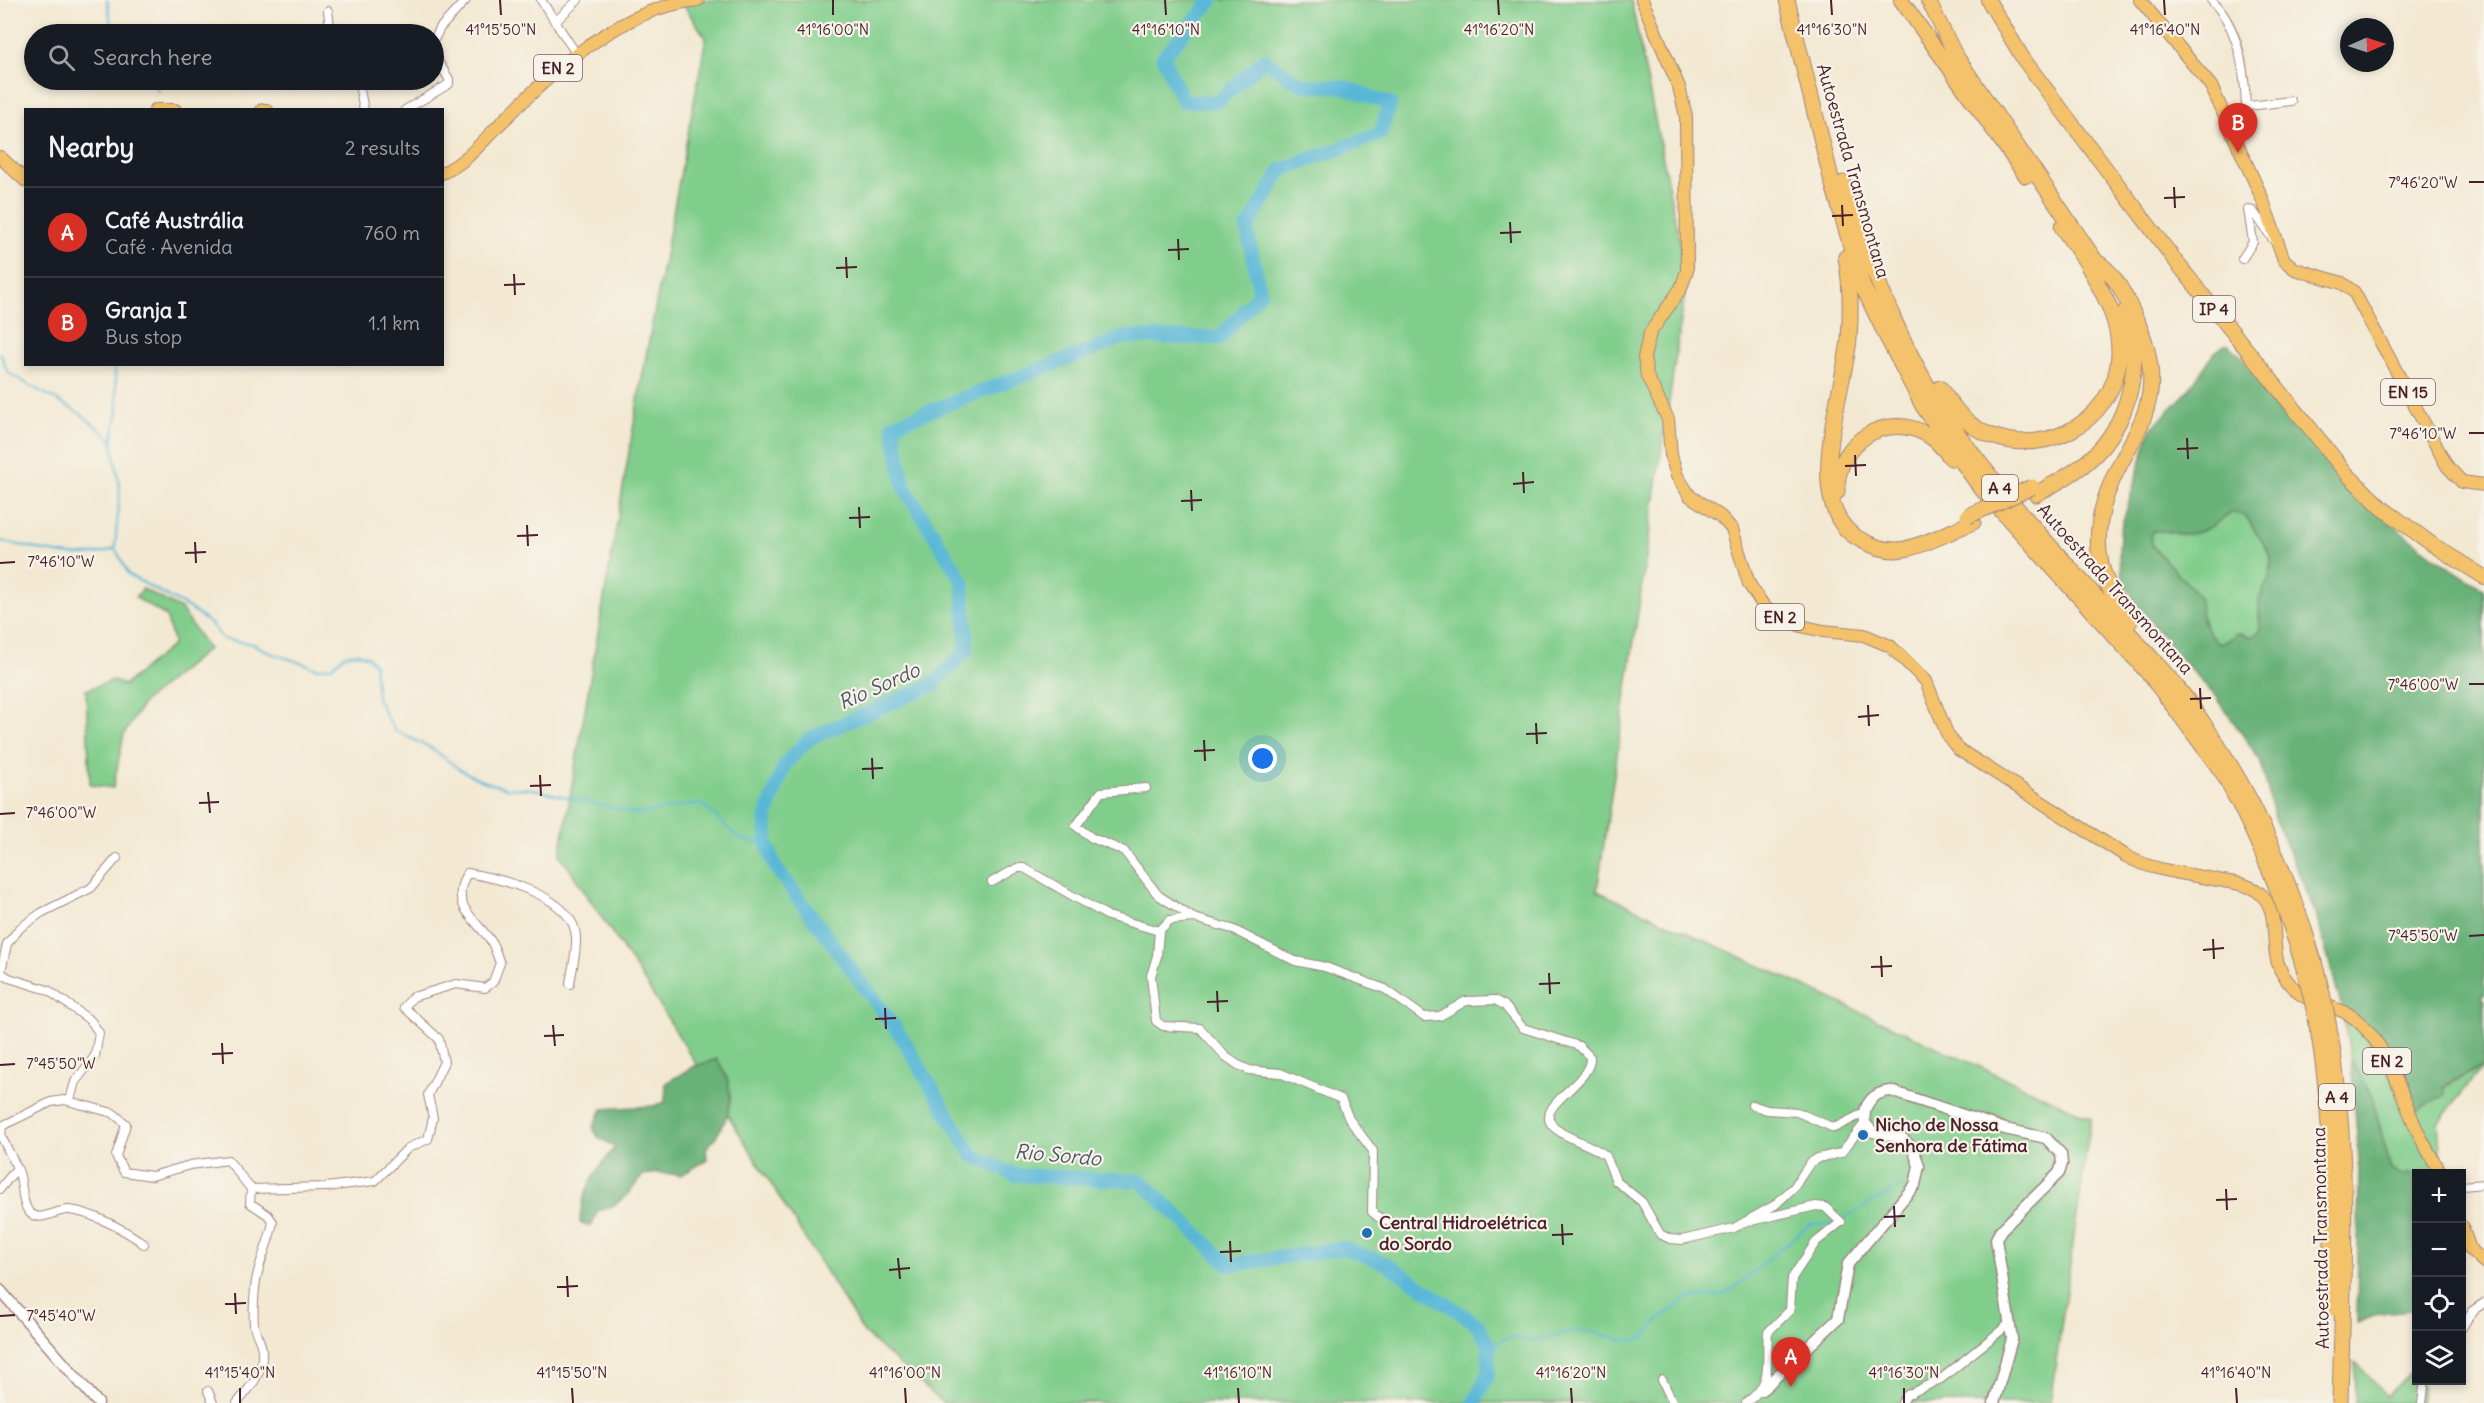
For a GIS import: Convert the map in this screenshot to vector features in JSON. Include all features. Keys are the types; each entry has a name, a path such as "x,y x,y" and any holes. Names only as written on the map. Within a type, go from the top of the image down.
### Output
{"highway":[{"name":"Autoestrada Transmontana","path":"1787,0 1831,178 1863,286 1923,406 1980,487 2151,676 2247,806 2276,854 2303,927 2320,987 2331,1040 2342,1180 2340,1403"},
{"name":"Autoestrada Transmontana","path":"1797,0 1843,183 1876,281 1895,327 1927,387 1966,445 2005,494 2186,699 2232,765 2291,928 2312,1001 2322,1056 2331,1198 2331,1403"},
{"path":"1831,178 1831,198 1848,264 1850,302 1849,339 1827,478 1830,504 1837,519 1853,536 1886,549 1903,549 1924,543 2034,490 2082,456 2107,426 2121,397 2126,354 2122,325 2114,303 2094,264 2030,172 1901,0"},
{"path":"1912,0 1944,46 1973,81"},
{"path":"1928,0 1954,54 2030,172"},
{"name":"IP 4","path":"1988,0 2015,52 2060,107 2177,263 2348,474 2381,507 2484,577"},
{"name":"IP 4","path":"1988,0 2028,56 2258,354 2352,470 2384,502 2484,570"},
{"path":"1876,281 1884,287 1926,369 1960,414 1974,426 1990,434 2010,441 2032,443 2060,437 2089,419 2103,404 2115,380 2119,355 2117,327 2094,264"},
{"path":"2094,264 2126,298 2140,327 2147,347 2150,383 2148,404 2138,430 2112,480 2102,508 2098,531 2100,561 2112,598 2156,654 2160,669"},
{"path":"1971,519 1919,537 1902,540 1887,541 1872,536 1858,528 1845,514 1837,487 1842,464 1848,450 1872,431 1886,427 1908,427 1929,435 1971,483 1980,487"}],"main road":[{"name":"EN 2","path":"444,172 460,163 546,78 577,55 647,11 671,3 698,0"},
{"name":"EN 2","path":"1642,0 1681,91 1686,113 1687,271 1681,288 1650,333 1644,357 1647,376 1668,419 1672,458 1682,485 1692,497 1720,516 1732,529 1749,584 1766,609 1804,627 1823,632 1864,634 1890,646 1926,681 1948,736 1966,756 2131,859 2158,868 2240,884 2259,892 2271,910 2279,966 2293,987 2309,1001 2345,1013 2364,1026 2394,1073 2416,1129 2439,1169"},
{"name":"EN 15","path":"2140,0 2206,78 2264,203 2284,260 2295,269 2346,285 2354,292 2450,471 2462,482 2484,485"},
{"path":"0,157 24,179"},
{"path":"2466,1238 2470,1249 2484,1262"}],"street":[{"path":"444,24 466,0"},
{"path":"541,0 577,55"},
{"path":"555,22 572,9 578,0"},
{"path":"2211,0 2224,15 2231,28 2244,72 2246,107 2231,128"},
{"path":"328,11 330,24"},
{"path":"444,71 449,84 444,87"},
{"path":"360,90 364,108"},
{"path":"408,108 439,90"},
{"path":"2246,107 2291,101"},
{"path":"2242,259 2253,242 2249,210 2253,212 2278,248"},
{"path":"1146,788 1101,792 1077,822 1077,827 1093,838 1122,849 1159,896 1192,917 1226,927 1298,962 1326,968 1384,989 1424,1017 1440,1016 1466,1001 1493,999 1504,1005 1523,1028 1583,1048 1590,1056 1590,1065 1580,1081 1552,1107 1550,1119 1554,1128 1605,1155 1618,1184 1642,1202 1657,1231 1665,1237 1686,1239 1816,1206 1825,1207 1841,1222 1816,1242 1792,1278 1790,1310 1768,1332 1768,1370 1762,1390"},
{"path":"70,1100 75,1082 95,1056 99,1033 91,1021 48,990 9,978 0,972 7,944 20,928 41,913 86,891 117,858"},
{"path":"992,882 1017,868 1024,868 1108,916 1159,931"},
{"path":"251,1189 326,1188 375,1181 408,1148 428,1139 433,1118 428,1095 444,1062 439,1039 404,1007 413,997 456,984 485,988 493,982 500,963 492,943 461,903 459,888 467,873 490,876 541,893 564,912 576,937 570,984"},
{"path":"1192,917 1170,920 1159,931 1157,956 1152,976 1156,1021 1163,1026 1201,1028 1223,1055 1238,1065 1249,1070 1280,1073 1341,1099 1349,1119 1368,1140 1373,1151 1372,1210 1378,1217 1396,1224"},
{"path":"1741,1224 1784,1198 1814,1160 1841,1153 1864,1118 1874,1096 1882,1092 1895,1091 2005,1130 2046,1138 2058,1148 2063,1161 2059,1173 2001,1230 1996,1239 2011,1347 1994,1403"},
{"path":"144,1244 126,1231 73,1211 61,1210 42,1217 32,1214 27,1207 17,1168 1,1136 2,1126 51,1102 70,1100 113,1113 126,1124 116,1156 124,1172 152,1176 190,1166 228,1160 251,1189 250,1203 273,1221 270,1243 263,1255 255,1286 254,1325 262,1350 261,1367 254,1384 237,1403"},
{"path":"1752,1105 1767,1110 1797,1112 1834,1128 1864,1118"},
{"path":"1746,1403 1838,1318 1843,1280 1850,1260 1908,1197 1918,1176 1918,1158 1907,1142 1900,1137 1874,1132 1864,1118"},
{"path":"0,1189 17,1168"},
{"path":"2466,1186 2484,1184"},
{"path":"0,1290 98,1403"},
{"path":"2466,1321 2472,1311 2484,1303"},
{"path":"1902,1403 1907,1395 1938,1381 2009,1324"},
{"path":"1662,1380 1673,1403"},
{"path":"2422,1403 2424,1385"},
{"path":"208,1391 213,1403"}],"green space":[{"path":"680,0 1631,0 1687,279 1597,891 2091,1118 2050,1403 943,1403 864,1333 645,982 560,855 639,394 706,38"},
{"path":"2224,345 2229,345 2320,453 2378,512 2445,565 2484,589 2484,994 2481,995 2484,1002 2484,1065 2443,1087 2445,1095 2414,1111 2408,1094 2341,1005 2316,914 2275,818 2260,760 2217,698 2174,651 2135,601 2123,579 2119,556 2120,532 2150,430 2188,391 2214,353","holes":["2233,512 2245,516 2266,547 2271,559 2270,576 2259,600 2260,631 2251,637 2236,633 2229,640 2218,643 2210,635 2202,619 2199,596 2153,547 2150,536 2153,531 2196,533 2209,528"]},
{"path":"2233,512 2245,516 2266,547 2271,559 2270,576 2259,612 2260,631 2251,637 2240,633 2229,640 2218,643 2210,635 2202,620 2199,596 2153,547 2150,536 2153,531 2196,533 2209,528"},
{"path":"143,589 181,609 208,649 144,702 124,734 113,788 90,785 86,690 113,680 124,685 174,644 166,616 135,597"},
{"path":"2343,1016 2358,1028 2384,1064 2397,1086 2435,1169 2412,1169 2412,1174 2400,1175 2391,1170 2372,1097 2351,1060"},
{"path":"717,1059 728,1083 730,1106 722,1127 706,1149 707,1160 681,1175 659,1173 643,1175 629,1193 618,1202 597,1211 592,1226 580,1223 583,1201 590,1182 615,1147 598,1137 593,1128 602,1109 653,1106 665,1102 666,1083 693,1067"},
{"path":"2351,1060 2372,1097 2391,1170 2400,1175 2412,1174 2412,1307 2411,1310 2379,1313 2357,1323 2359,1160"},
{"path":"2484,1065 2438,1123 2441,1166 2414,1111 2445,1095 2443,1088"},
{"path":"2356,1362 2386,1397 2412,1370 2412,1385 2422,1385 2420,1403 2355,1403"}],"waterway":[{"path":"107,0 111,24"},
{"name":"Rio Sordo","path":"1212,0 1163,57 1183,101 1217,102 1264,60 1302,85 1344,87 1390,104 1380,134 1281,170 1247,229 1260,293 1220,338 1125,337 893,425 904,487 963,582 967,649 933,685 810,738 784,765 766,818 767,844 775,867 901,1036 972,1155 1015,1175 1141,1181 1229,1265 1344,1248 1387,1264 1478,1325 1489,1346 1488,1375 1474,1403"},
{"path":"0,353 8,373 81,414 112,440 120,488 115,548 129,575 189,608 211,624 223,639 253,644 271,653 317,668 331,667 345,655 358,653 368,657 374,664 377,698 394,730 433,749 459,769 480,780 506,788 532,789 638,814 693,804 703,805 740,839 767,844"},
{"path":"113,439 118,409 114,366"},
{"path":"0,541 71,555 100,553 114,549"},
{"path":"1841,1220 1901,1186"},
{"path":"1489,1346 1511,1337 1537,1341 1570,1331 1584,1330 1628,1341 1643,1338 1660,1319 1686,1298 1722,1295 1738,1285 1810,1224 1834,1224"}],"place":[{"name":"Granja I","path":"2238,153"},
{"name":"Nicho de Nossa Senhora de Fátima","path":"1863,1135"},
{"name":"Central Hidroelétrica do Sordo","path":"1367,1233"},
{"name":"Café Austrália","path":"1791,1387"}]}
